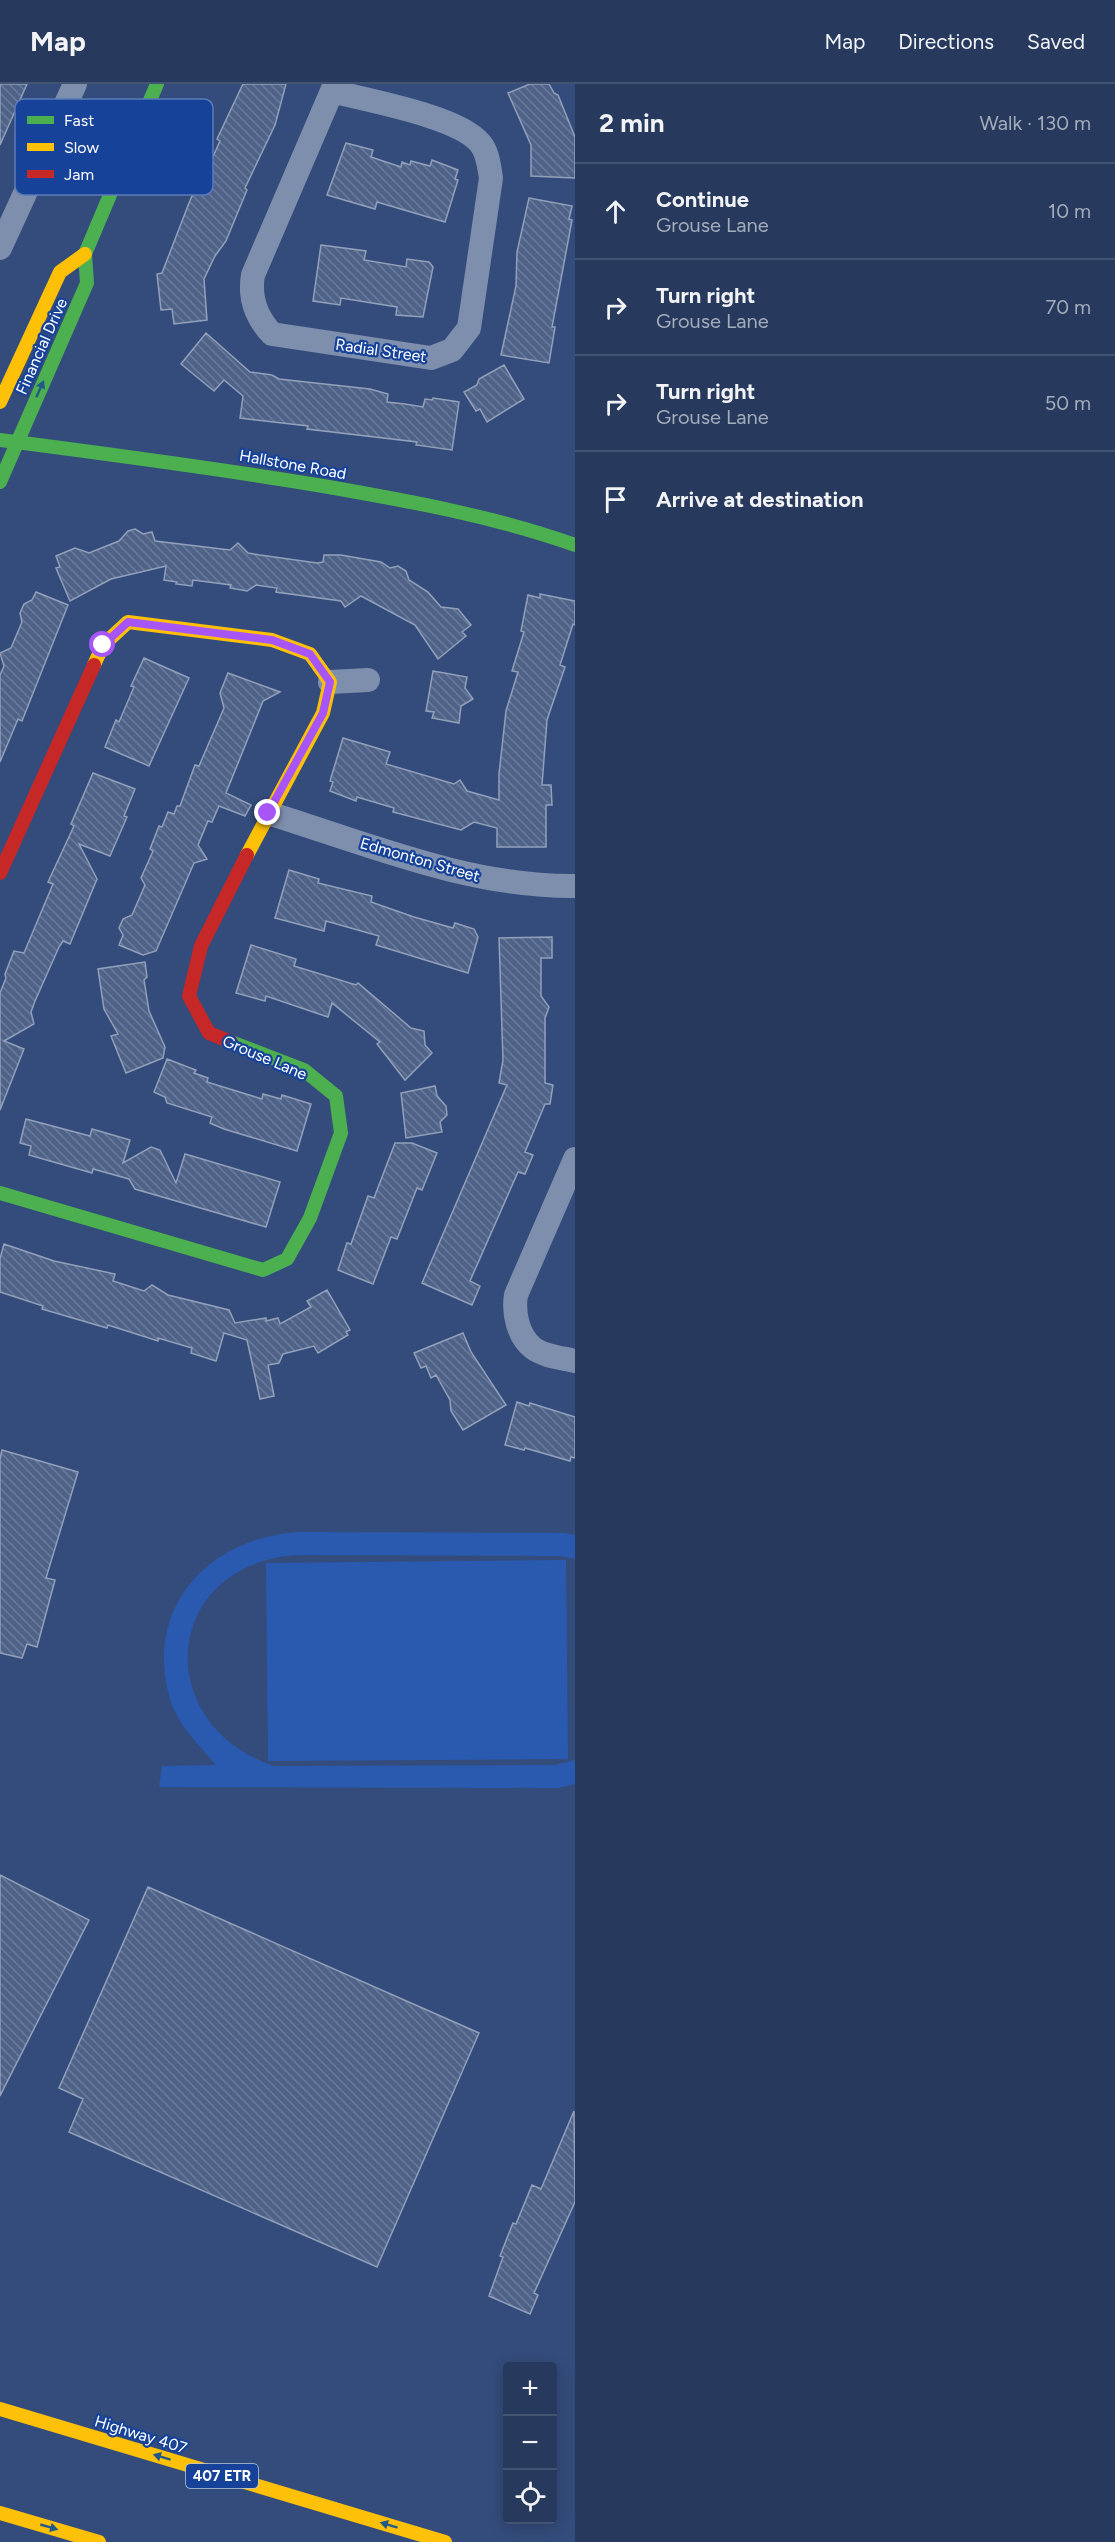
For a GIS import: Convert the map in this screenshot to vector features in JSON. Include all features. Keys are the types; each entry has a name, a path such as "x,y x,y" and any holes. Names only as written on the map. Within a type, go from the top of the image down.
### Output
{"main road":[{"name":"Financial Drive","path":"151,99 157,84"},
{"name":"Financial Drive","path":"0,482 87,283 85,254 110,195"},
{"name":"Financial Drive","path":"0,402 60,272 85,254"},
{"name":"Hallstone Road","path":"0,440 225,469 447,507 522,525 575,544"},
{"path":"0,873 103,645 128,622 272,640 310,654 330,682"},
{"name":"Grouse Lane","path":"0,1193 263,1270 287,1259 310,1218 341,1132 336,1096 304,1070 209,1033 189,996 201,946 268,813 323,713 330,682"},
{"name":"Highway 407","path":"0,2409 445,2542"},
{"path":"0,2513 99,2542"}],"street":[{"path":"68,99 75,84"},
{"name":"Radial Street","path":"334,88 457,125 481,143 488,159 491,178 469,328 452,350 431,358 272,334 262,322 250,293 253,275 334,88"},
{"path":"0,248 24,195"},
{"path":"330,682 368,680"},
{"name":"Edmonton Street","path":"268,813 450,870 499,881 540,886 575,886"},
{"path":"575,1159 516,1295 514,1307 522,1335 534,1349 575,1361"}],"shaded area":[{"path":"298,1532 564,1533 575,1535 575,1559 561,1556 299,1555 254,1564 220,1585 198,1614 188,1647 191,1682 206,1716 233,1745 274,1766 555,1765 575,1760 575,1784 558,1788 159,1787 162,1766 216,1765 185,1727 171,1702 164,1668 166,1637 174,1609 190,1584 210,1564 236,1548 265,1537"},
{"path":"566,1560 568,1759 268,1761 266,1563"}],"building":[{"path":"0,84 27,84 20,99 15,99 15,111 0,145"},
{"path":"243,84 286,84 275,125 245,188 247,190 226,241 215,256 204,279 207,320 174,324 172,309 161,310 157,274 162,273 192,195 213,195 213,157 220,141 217,139"},
{"path":"530,84 549,84 554,93 558,95 575,137 575,178 531,176 531,145 508,93"},
{"path":"346,143 373,150 371,157 401,167 402,162 410,165 411,161 430,166 432,160 458,170 455,179 458,180 445,222 377,202 375,209 327,195"},
{"path":"529,198 572,206 569,219 572,220 552,327 555,327 549,363 501,355 516,286 517,252"},
{"path":"321,245 366,251 364,260 406,267 407,259 429,262 433,267 423,317 396,315 397,307 341,298 340,305 313,301"},
{"path":"206,333 250,372 272,375 279,379 370,389 388,394 387,402 423,407 425,399 459,402 452,450 416,445 417,442 307,429 308,426 240,418 243,396 224,380 214,391 181,364"},
{"path":"504,365 524,399 487,422 480,409 476,411 464,392 477,385 479,379"},
{"path":"135,529 143,534 152,532 155,541 230,550 238,543 248,553 260,555 317,563 323,562 324,555 341,555 381,562 390,568 398,566 406,571 409,580 428,592 441,607 458,609 471,625 462,632 466,636 438,659 415,625 361,596 345,607 341,601 276,592 277,588 256,585 247,591 230,588 231,585 193,580 192,586 176,584 177,582 164,580 166,566 111,579 70,601 56,568 60,567 56,556 75,548 89,553 119,541 128,531"},
{"path":"36,592 68,605 22,721 18,719 0,762 0,675 4,666 0,653 11,648 22,622 20,613 24,604 32,600"},
{"path":"540,594 575,601 575,625 573,624 560,665 565,667 547,720 542,785 551,785 552,805 546,805 546,847 497,847 497,828 474,822 461,830 393,812 394,808 357,797 356,801 330,791 333,782 330,781 343,738 390,752 386,764 454,784 460,780 467,791 499,800 499,774 506,711 518,672 512,671 524,632 521,631 528,595 540,598"},
{"path":"144,658 189,678 149,766 105,747 116,720 119,722 134,687 131,686"},
{"path":"433,671 467,677 465,688 473,699 461,706 459,723 432,718 434,712 426,711"},
{"path":"228,673 280,692 263,701 226,793 251,805 245,816 219,806 212,822 208,821 198,845 207,859 194,863 156,951 143,955 119,945 123,935 119,928 123,919 132,915 145,885 141,878 153,851 150,849 159,826 162,827 168,812 174,814 177,806 180,806 195,765 199,766 224,708 220,693"},
{"path":"93,773 135,789 124,816 127,817 110,856 79,844 97,879 70,944 63,941 59,947 35,1001 31,1012 34,1024 4,1041 24,1049 0,1110 0,993 6,978 5,974 14,951 24,953 53,884 48,882 74,826 71,824"},
{"path":"289,870 319,879 318,883 372,896 371,902 414,917 453,928 455,923 474,929 478,937 468,973 376,945 379,936 326,921 324,931 275,918"},
{"path":"552,937 552,958 541,958 541,996 549,1007 545,1018 545,1083 553,1085 550,1104 545,1104 525,1152 533,1155 525,1174 518,1172 470,1281 480,1286 472,1305 422,1283 507,1085 499,1083 503,1060 499,938"},
{"path":"251,945 296,959 294,966 356,985 358,983 411,1028 424,1031 425,1045 432,1053 405,1080 377,1044 380,1042 332,1003 328,1017 266,996 265,1001 236,993"},
{"path":"145,962 147,977 144,980 149,1011 165,1047 163,1058 126,1073 111,1036 118,1034 104,1009 98,969"},
{"path":"167,1059 196,1070 194,1073 208,1078 207,1082 262,1099 263,1094 281,1099 282,1095 311,1104 297,1151 224,1129 210,1123 212,1117 167,1103 165,1097 154,1092"},
{"path":"435,1086 437,1096 446,1106 447,1115 440,1122 442,1132 406,1138 401,1093"},
{"path":"26,1119 90,1136 92,1129 130,1140 123,1163 151,1147 160,1150 176,1183 185,1154 280,1182 266,1227 135,1189 129,1179 93,1169 92,1173 29,1155 31,1146 20,1143"},
{"path":"395,1143 412,1143 437,1153 422,1190 417,1188 397,1239 391,1237 373,1284 338,1270 347,1243 351,1244 368,1196 374,1198"},
{"path":"4,1244 54,1261 115,1274 113,1281 144,1291 152,1285 168,1295 229,1310 235,1323 278,1318 280,1324 311,1307 307,1301 327,1290 350,1330 346,1332 348,1335 318,1353 314,1346 283,1354 279,1363 268,1365 274,1396 260,1399 247,1340 224,1333 216,1361 191,1353 192,1348 158,1338 158,1341 108,1325 107,1328 42,1309 43,1306 0,1292 0,1259"},
{"path":"463,1333 471,1352 506,1405 463,1430 451,1411 450,1400 436,1375 431,1378 426,1366 421,1368 414,1353"},
{"path":"517,1402 529,1406 530,1403 575,1417 575,1458 571,1457 570,1461 525,1448 524,1450 505,1445"},
{"path":"2,1450 78,1472 46,1578 55,1580 37,1647 27,1644 22,1658 0,1653 0,1459"},
{"path":"0,1875 89,1920 0,2096"},
{"path":"148,1887 479,2033 377,2267 69,2132 83,2099 59,2088"},
{"path":"574,2111 575,2202 534,2293 538,2295 530,2314 489,2296 503,2257 500,2256 513,2223 516,2224 532,2185 541,2189"}],"traffic: fast":[{"path":"151,99 157,84"},
{"path":"0,482 87,283 85,254 110,195"},
{"path":"0,440 243,473 387,497 482,518 575,545"},
{"path":"0,1193 263,1270 287,1259 310,1218 341,1133 336,1096 304,1070 231,1042"}],"traffic: slow":[{"path":"0,402 60,272 85,254"},
{"path":"94,665 103,645 128,622 272,640 310,654 330,682 323,713 247,855"},
{"path":"0,2409 445,2542"},
{"path":"0,2513 99,2542"}],"traffic: jam":[{"path":"0,873 94,665"},
{"path":"231,1042 209,1033 189,996 201,946 247,855"}],"route":[{"path":"103,645 128,622 163,624 272,640 310,654 330,682 323,713 268,813"}]}
